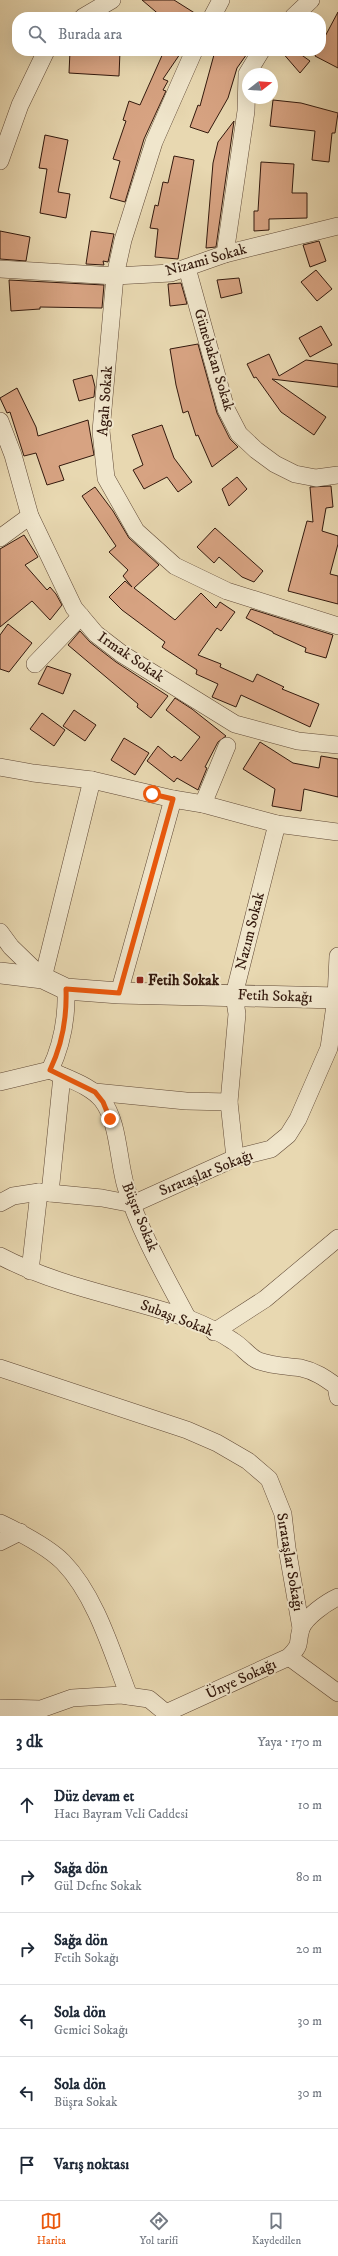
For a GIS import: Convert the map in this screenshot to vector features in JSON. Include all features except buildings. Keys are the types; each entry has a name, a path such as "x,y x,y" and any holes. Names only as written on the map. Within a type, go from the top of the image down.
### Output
{"street":[{"path":"92,12 112,0"},
{"path":"215,12 221,0"},
{"path":"298,12 311,0"},
{"path":"0,161 20,105 44,56"},
{"name":"Agah Sokak","path":"192,56 154,142 123,240 115,276 101,431 106,478 136,531 175,566 227,591 338,626"},
{"path":"225,254 246,111 247,74 258,56"},
{"name":"Nizami Sokak","path":"0,269 115,276 170,273 225,254 338,226"},
{"name":"Günebakan Sokak","path":"187,268 226,409 239,434 256,450 275,464 295,474 316,478 338,475"},
{"name":"Irmak Sokak","path":"0,421 13,455 30,516 74,608 96,634 122,654 235,724 298,741 338,745"},
{"path":"0,538 30,516"},
{"path":"35,664 81,616"},
{"path":"203,804 227,746"},
{"path":"0,767 33,773 92,780 173,799 203,804 277,824 338,832"},
{"path":"42,978 92,780"},
{"path":"119,993 173,799"},
{"name":"Nazım Sokak","path":"235,1158 228,1102 236,1014 234,995 277,824"},
{"path":"0,932 11,947 42,978"},
{"name":"Sırataşlar Sokağı","path":"133,1204 235,1158 271,1149 288,1135 329,1048 337,998 338,956"},
{"name":"Fetih Sokağı","path":"0,974 42,978 66,989 119,993 337,998"},
{"path":"30,1271 44,1192 56,1073 66,1009 66,989"},
{"path":"0,1082 56,1073 95,1092 186,1101 228,1102"},
{"name":"Büşra Sokak","path":"95,1092 103,1102 110,1119 126,1187 165,1277 188,1319"},
{"path":"0,1203 13,1196 44,1192 102,1198 133,1204"},
{"path":"214,1332 265,1299 338,1238"},
{"name":"Subaşı Sokak","path":"0,1256 30,1271 66,1285 129,1300 188,1319 233,1341 258,1361 281,1367 302,1368 318,1374 336,1386 338,1397"},
{"name":"Sırataşlar Sokağı","path":"0,1368 199,1435 217,1443 248,1461 269,1479 283,1514 287,1548 301,1628"},
{"path":"0,1523 20,1532 62,1562 91,1600 129,1696"},
{"path":"0,1542 20,1532"},
{"path":"301,1628 326,1602 338,1597"},
{"name":"Ünye Sokağı","path":"0,1708 41,1709 72,1698 121,1695 149,1699 155,1710 166,1713 289,1657 299,1646 301,1628"},
{"path":"289,1657 338,1693"}],"place":[{"name":"Fetih Sokak","path":"140,980"}],"route":[{"path":"110,1119 103,1102 95,1092 50,1070 59,1051 66,1009 66,989 119,993 173,799 152,794"}]}
